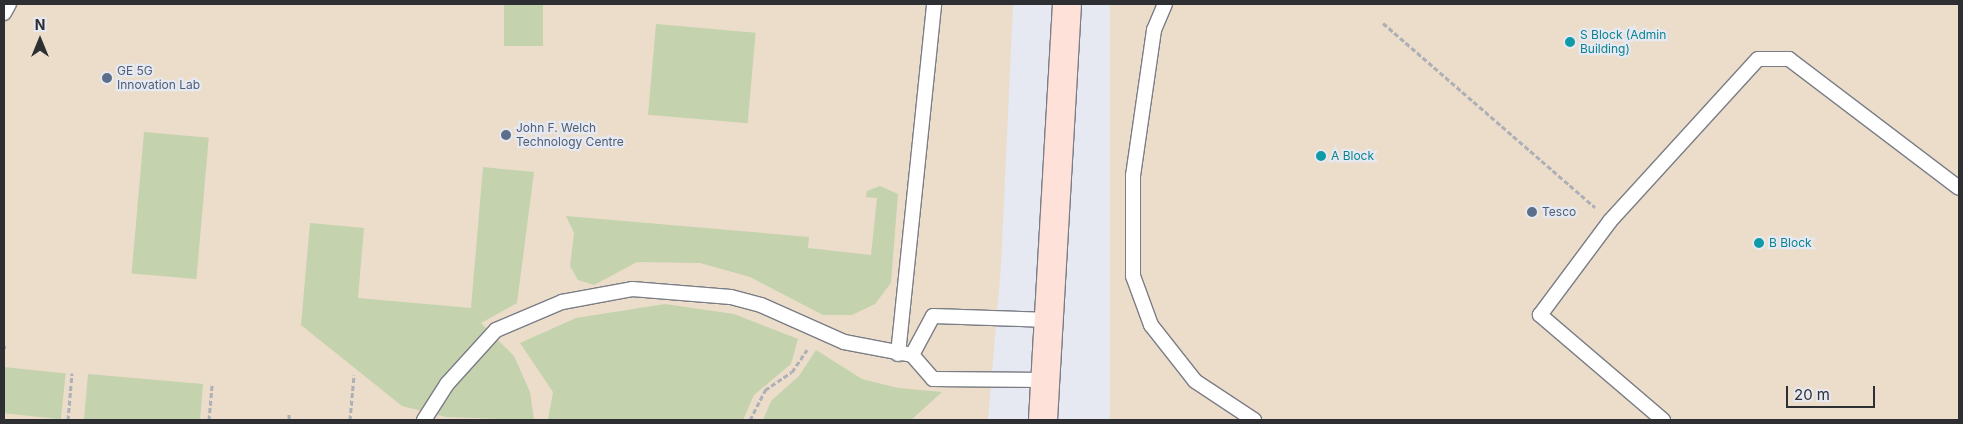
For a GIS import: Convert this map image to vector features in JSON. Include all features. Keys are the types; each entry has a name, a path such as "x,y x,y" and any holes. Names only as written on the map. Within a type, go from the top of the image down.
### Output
{"street":[{"path":"1043,420 1067,4"}],"lane":[{"path":"4,13 9,4"},
{"path":"898,354 934,4"},
{"path":"1165,4 1154,30 1133,175 1133,276 1150,325 1195,381 1254,420"},
{"path":"1663,420 1540,315 1610,221 1758,59 1774,56 1789,59 1959,188"},
{"path":"424,420 447,384 496,330 562,302 632,289 668,288 761,305 844,342 898,354 912,355 933,379 1046,380"},
{"path":"912,355 933,316 1050,320"}],"path":[{"path":"1383,22 1610,221"},
{"path":"750,420 765,390 800,363 811,328"},
{"path":"68,420 72,373"},
{"path":"350,420 354,375"},
{"path":"209,420 212,385"},
{"path":"289,413 289,420"}],"shaded area":[{"name":"John F. Welch Technology Centre","path":"4,4 1013,4 1001,266 988,420 4,420"},
{"name":"Tesco","path":"1110,4 1959,4 1959,420 1110,420"}],"green space":[{"path":"504,4 543,4 543,46 504,46"},
{"path":"656,24 756,33 748,123 648,115"},
{"path":"144,132 209,138 196,279 132,273"},
{"path":"483,167 534,172 517,303 481,323 514,356 530,392 534,420 446,417 402,406 301,325 310,223 364,228 358,298 471,308"},
{"path":"880,186 898,194 891,283 875,304 852,315 823,315 750,277 700,263 637,262 594,285 578,280 570,266 574,233 566,216 809,237 808,248 871,255 877,198 866,197 867,191"},
{"path":"665,304 734,314 798,339 791,364 754,395 743,420 548,420 553,392 520,343 576,318"},
{"path":"816,350 862,379 898,388 942,392 911,420 763,420 771,401 799,376"},
{"path":"4,367 66,373 61,419 4,413"},
{"path":"88,374 203,384 200,420 84,420"}],"place":[{"name":"S Block (Admin Building)","path":"1570,42"},
{"name":"GE 5G Innovation Lab","path":"107,78"},
{"name":"John F. Welch Technology Centre","path":"506,135"},
{"name":"A Block","path":"1321,156"},
{"name":"Tesco","path":"1532,212"},
{"name":"B Block","path":"1759,243"}]}
